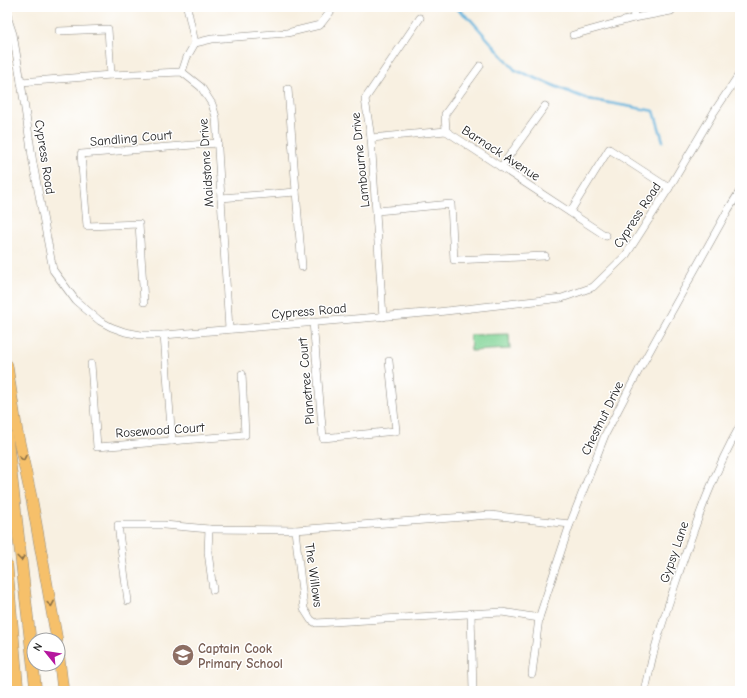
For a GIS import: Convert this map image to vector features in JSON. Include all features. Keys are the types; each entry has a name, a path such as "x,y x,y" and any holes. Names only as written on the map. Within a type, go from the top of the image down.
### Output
{"highway":[{"path":"7,365 56,632"},
{"path":"7,435 36,691"},
{"path":"7,565 18,691"},
{"path":"61,672 63,691"}],"street":[{"path":"187,7 195,44"},
{"path":"22,82 111,75 182,72 187,57 195,44 212,39 287,33 320,25 334,7"},
{"path":"633,7 634,18"},
{"path":"573,35 634,18 671,11 671,7"},
{"name":"Cypress Road","path":"7,10 22,82 33,163 53,270 76,301 100,321 125,332 141,334 164,335 437,312 562,298 593,287 626,255 669,188 714,112 740,73"},
{"name":"Lambourne Drive","path":"383,317 371,138 365,100 420,18"},
{"path":"59,32 108,29 111,75"},
{"path":"446,131 446,114 480,66"},
{"name":"Maidstone Drive","path":"182,72 202,87 212,104 216,117 229,329"},
{"path":"288,89 302,267"},
{"path":"501,167 545,106"},
{"name":"Barnack Avenue","path":"371,138 446,131 606,236"},
{"name":"Sandling Court","path":"144,302 139,224 87,226 81,154 218,143"},
{"path":"570,212 609,149 669,188"},
{"name":"Chestnut Drive","path":"532,674 540,618 570,524 605,435 639,370 740,191"},
{"path":"221,198 296,192"},
{"path":"377,211 451,204 454,260 545,256"},
{"name":"Planetree Court","path":"313,322 323,438 396,431 389,361"},
{"path":"164,335 172,440"},
{"name":"Rosewood Court","path":"91,364 97,447 245,435 242,374"},
{"name":"Gypsy Lane","path":"645,691 653,654 694,527 712,482 740,426"},
{"name":"The Willows","path":"540,618 502,612 316,623 311,620 304,609 295,530 490,515 570,524"},
{"path":"128,601 118,525 164,525 208,529 295,530"},
{"path":"208,529 208,552 213,590"},
{"path":"471,613 473,691"}],"green space":[{"path":"509,334 510,349 471,351 470,335"}],"waterway":[{"path":"455,7 471,20 515,70 587,99 654,111 663,141"}],"place":[{"name":"Captain Cook Primary School","path":"183,655"}]}
